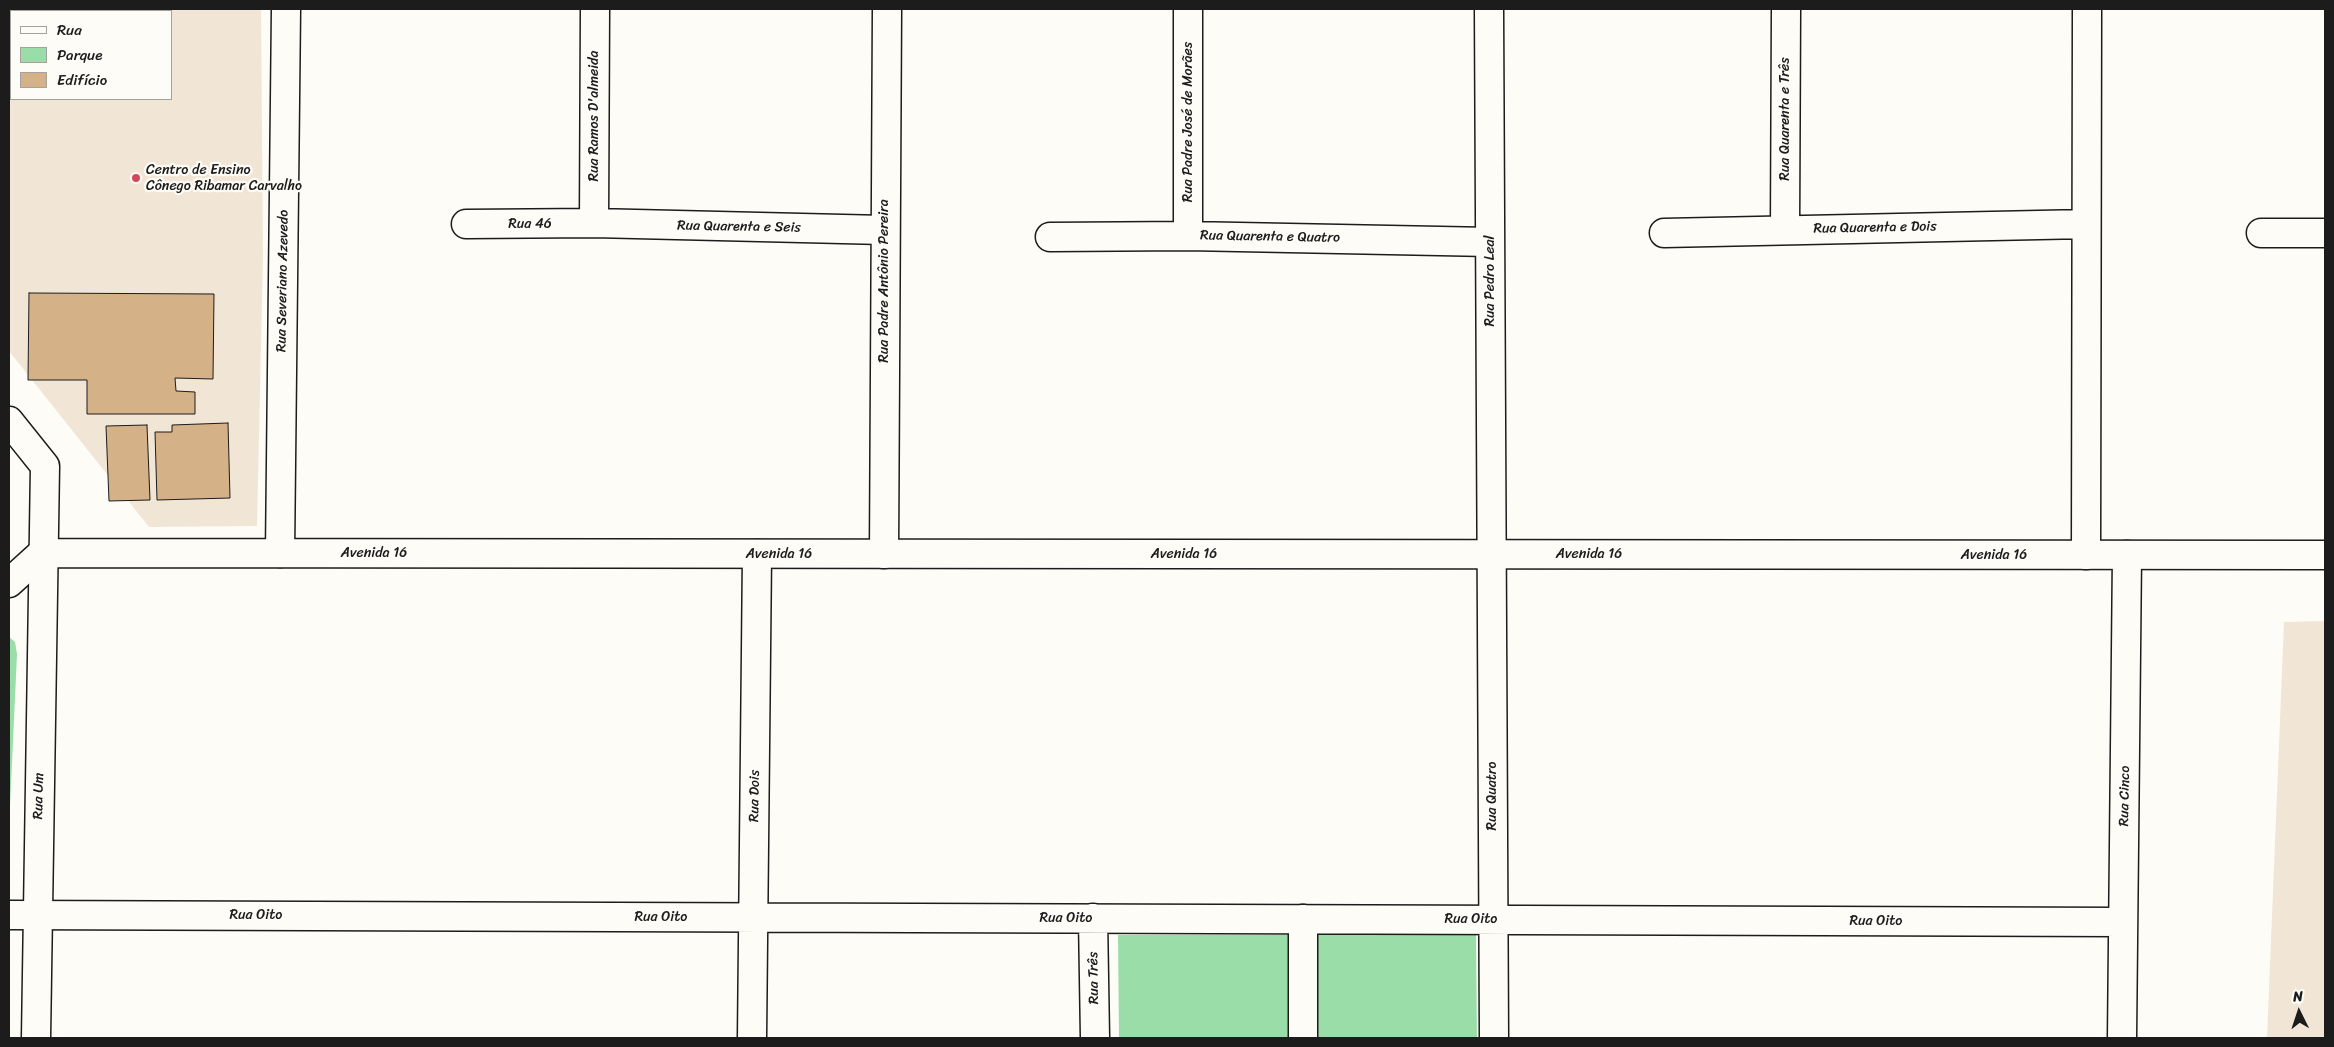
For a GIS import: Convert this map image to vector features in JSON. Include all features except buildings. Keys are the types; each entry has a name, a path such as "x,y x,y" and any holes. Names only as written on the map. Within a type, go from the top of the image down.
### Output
{"street":[{"name":"Rua Severiano Azevedo","path":"280,553 286,9"},
{"name":"Rua Ramos D'almeida","path":"594,224 595,9"},
{"name":"Rua Padre Antônio Pereira","path":"884,554 884,230 887,9"},
{"name":"Rua Padre José de Morães","path":"1188,9 1188,236"},
{"name":"Rua Pedro Leal","path":"1489,9 1490,554"},
{"name":"Rua Quarenta e Três","path":"1785,230 1786,9"},
{"path":"2086,555 2087,9"},
{"name":"Rua 46","path":"466,224 594,224"},
{"name":"Rua Quarenta e Seis","path":"594,224 884,230"},
{"name":"Rua Quarenta e Dois","path":"1664,233 2086,224"},
{"path":"2261,233 2325,233"},
{"name":"Rua Quarenta e Quatro","path":"1050,237 1188,236 1490,242"},
{"name":"Rua Um","path":"9,421 45,466 42,553 36,1038"},
{"name":"Avenida 16","path":"42,553 2325,555"},
{"path":"9,583 42,553"},
{"name":"Rua Dois","path":"752,1038 757,554"},
{"name":"Rua Quatro","path":"1490,554 1494,1038"},
{"name":"Rua Cinco","path":"2122,1038 2127,555"},
{"name":"Rua Oito","path":"9,914 2124,922"},
{"name":"Rua Três","path":"1093,918 1095,1038"},
{"path":"1303,919 1303,1038"}],"shaded area":[{"path":"9,9 261,9 263,257 257,526 149,527 9,351"},
{"path":"2325,621 2325,1038 2267,1038 2284,622"}],"green space":[{"path":"9,637 15,642 17,654 9,828"},
{"path":"1118,935 1476,935 1477,1038 1119,1038"}],"place":[{"name":"Centro de Ensino Cônego Ribamar Carvalho","path":"136,178"}]}
